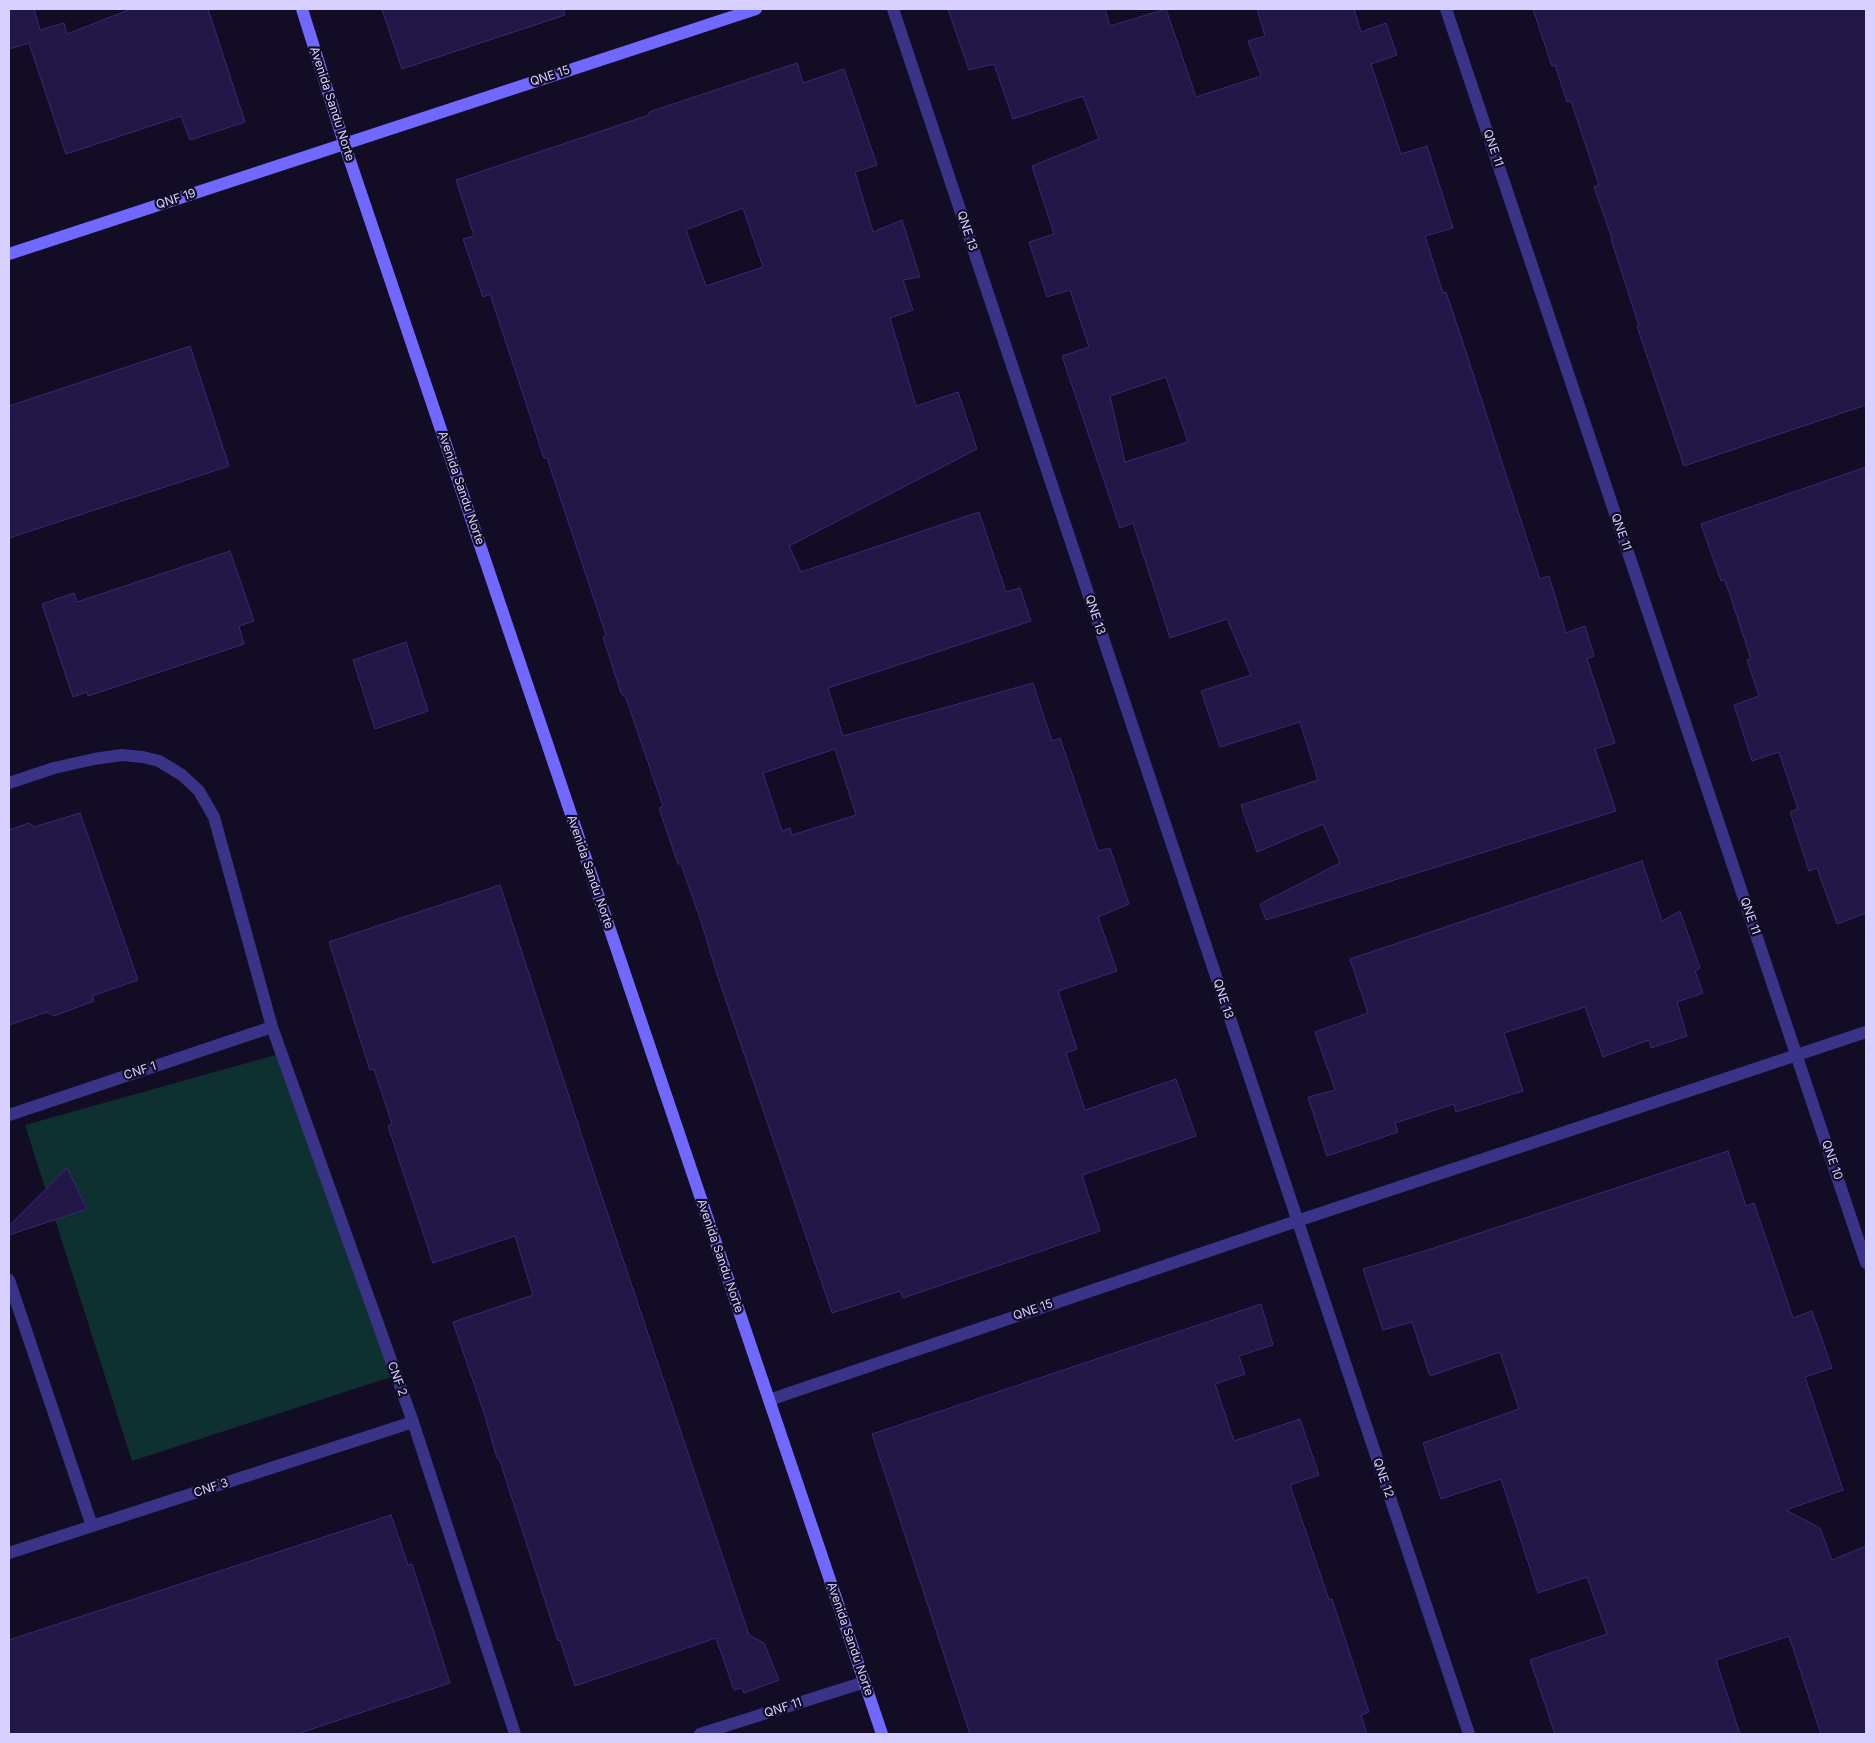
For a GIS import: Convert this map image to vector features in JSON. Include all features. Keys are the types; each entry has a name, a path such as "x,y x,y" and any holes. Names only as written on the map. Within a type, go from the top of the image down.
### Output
{"main road":[{"name":"Avenida Sandu Norte","path":"302,9 344,143 882,1734"},
{"name":"QNE 15","path":"344,143 756,9"},
{"name":"QNF 19","path":"9,254 344,143"}],"street":[{"name":"QNE 13","path":"893,9 1297,1221"},
{"name":"QNE 11","path":"1446,9 1797,1056"},
{"name":"CNF 2","path":"9,783 54,768 94,759 122,755 143,757 159,761 194,785 214,817 272,1027 413,1422 515,1734"},
{"name":"CNF 1","path":"9,1115 272,1027"},
{"name":"QNE 15","path":"769,1400 1297,1221 1866,1032"},
{"name":"QNE 10","path":"1797,1056 1866,1263"},
{"name":"QNE 12","path":"1297,1221 1468,1734"},
{"path":"9,1280 92,1526"},
{"name":"CNF 3","path":"9,1553 413,1422"},
{"name":"QNF 11","path":"700,1734 865,1682"}],"green space":[{"path":"279,1054 391,1377 132,1461 25,1125"}],"building":[{"path":"9,9 34,9 40,30 64,23 67,34 131,9 208,9 245,122 190,140 181,116 66,154 29,43 9,49"},
{"path":"382,9 564,9 565,15 402,69"},
{"path":"948,9 1105,9 1110,26 1166,9 1196,97 1261,76 1248,41 1265,36 1257,9 1354,9 1361,32 1386,23 1397,55 1371,64 1401,154 1427,146 1453,228 1425,236 1443,293 1446,292 1540,579 1549,576 1566,633 1585,626 1594,656 1587,659 1615,743 1595,749 1616,811 1266,920 1260,904 1340,863 1323,824 1257,852 1241,805 1318,780 1300,722 1220,747 1201,691 1251,675 1227,619 1170,638 1133,523 1120,528 1062,356 1089,347 1070,290 1047,297 1029,242 1054,234 1032,166 1099,139 1083,96 1013,119 994,64 969,70","holes":["1166,377 1188,442 1125,462 1110,396"]},
{"path":"1533,9 1866,9 1866,405 1684,466 1637,326 1639,326 1612,238 1594,187 1599,185 1571,101 1567,102 1555,65 1552,66"},
{"path":"797,63 803,83 844,69 877,165 855,172 873,232 902,220 920,277 903,280 913,310 890,318 916,406 958,392 977,449 789,546 801,572 979,512 1006,592 1020,588 1031,621 828,688 843,736 1033,683 1052,741 1060,738 1098,851 1110,848 1129,904 1098,917 1117,971 1058,991 1077,1049 1066,1053 1085,1110 1176,1079 1196,1136 1082,1175 1100,1231 903,1298 900,1291 832,1313 716,971 702,924 681,864 678,864 659,808 663,806 626,698 621,693 603,637 606,635 547,458 544,458 490,294 483,297 463,239 474,236 456,180 649,115 649,112","holes":["743,208 763,267 706,286 686,230","835,749 856,815 792,835 790,828 782,831 763,773"]},
{"path":"190,346 229,466 9,538 9,406"},
{"path":"1866,467 1866,913 1837,924 1817,868 1809,871 1790,812 1798,809 1779,752 1752,761 1734,705 1759,696 1747,660 1751,659 1725,580 1721,581 1701,524"},
{"path":"230,551 254,621 239,626 244,644 88,696 87,692 73,697 42,604 74,593 77,602"},
{"path":"406,642 428,711 375,729 353,660"},
{"path":"80,813 138,980 92,996 94,1001 54,1016 47,1012 9,1025 9,830 29,823 34,827"},
{"path":"1642,861 1662,921 1680,911 1700,968 1695,971 1703,993 1677,1002 1687,1036 1651,1048 1649,1040 1603,1057 1585,1007 1504,1033 1523,1091 1456,1112 1454,1104 1395,1123 1398,1132 1327,1156 1308,1097 1335,1090 1315,1032 1368,1013 1350,959"},
{"path":"500,885 590,1161 749,1635 764,1643 779,1680 744,1693 742,1688 734,1690 716,1638 575,1686 560,1640 558,1641 453,1322 533,1295 515,1236 433,1263 388,1126 392,1124 374,1069 370,1070 329,942"},
{"path":"1728,1151 1746,1206 1754,1203 1793,1318 1812,1311 1832,1368 1805,1377 1843,1490 1786,1510 1820,1528 1832,1560 1866,1546 1866,1734 1821,1734 1789,1636 1716,1660 1740,1734 1555,1734 1530,1660 1607,1634 1587,1577 1538,1593 1501,1479 1441,1499 1423,1443 1519,1409 1500,1352 1430,1376 1412,1322 1383,1330 1363,1269 1431,1249"},
{"path":"67,1168 87,1209 9,1235 9,1226"},
{"path":"1261,1304 1273,1345 1239,1356 1245,1374 1215,1384 1234,1441 1300,1419 1319,1475 1290,1485 1329,1600 1332,1599 1369,1712 1361,1715 1367,1734 970,1734 872,1434"},
{"path":"391,1515 408,1565 412,1564 450,1683 297,1734 9,1734 9,1640"}]}
